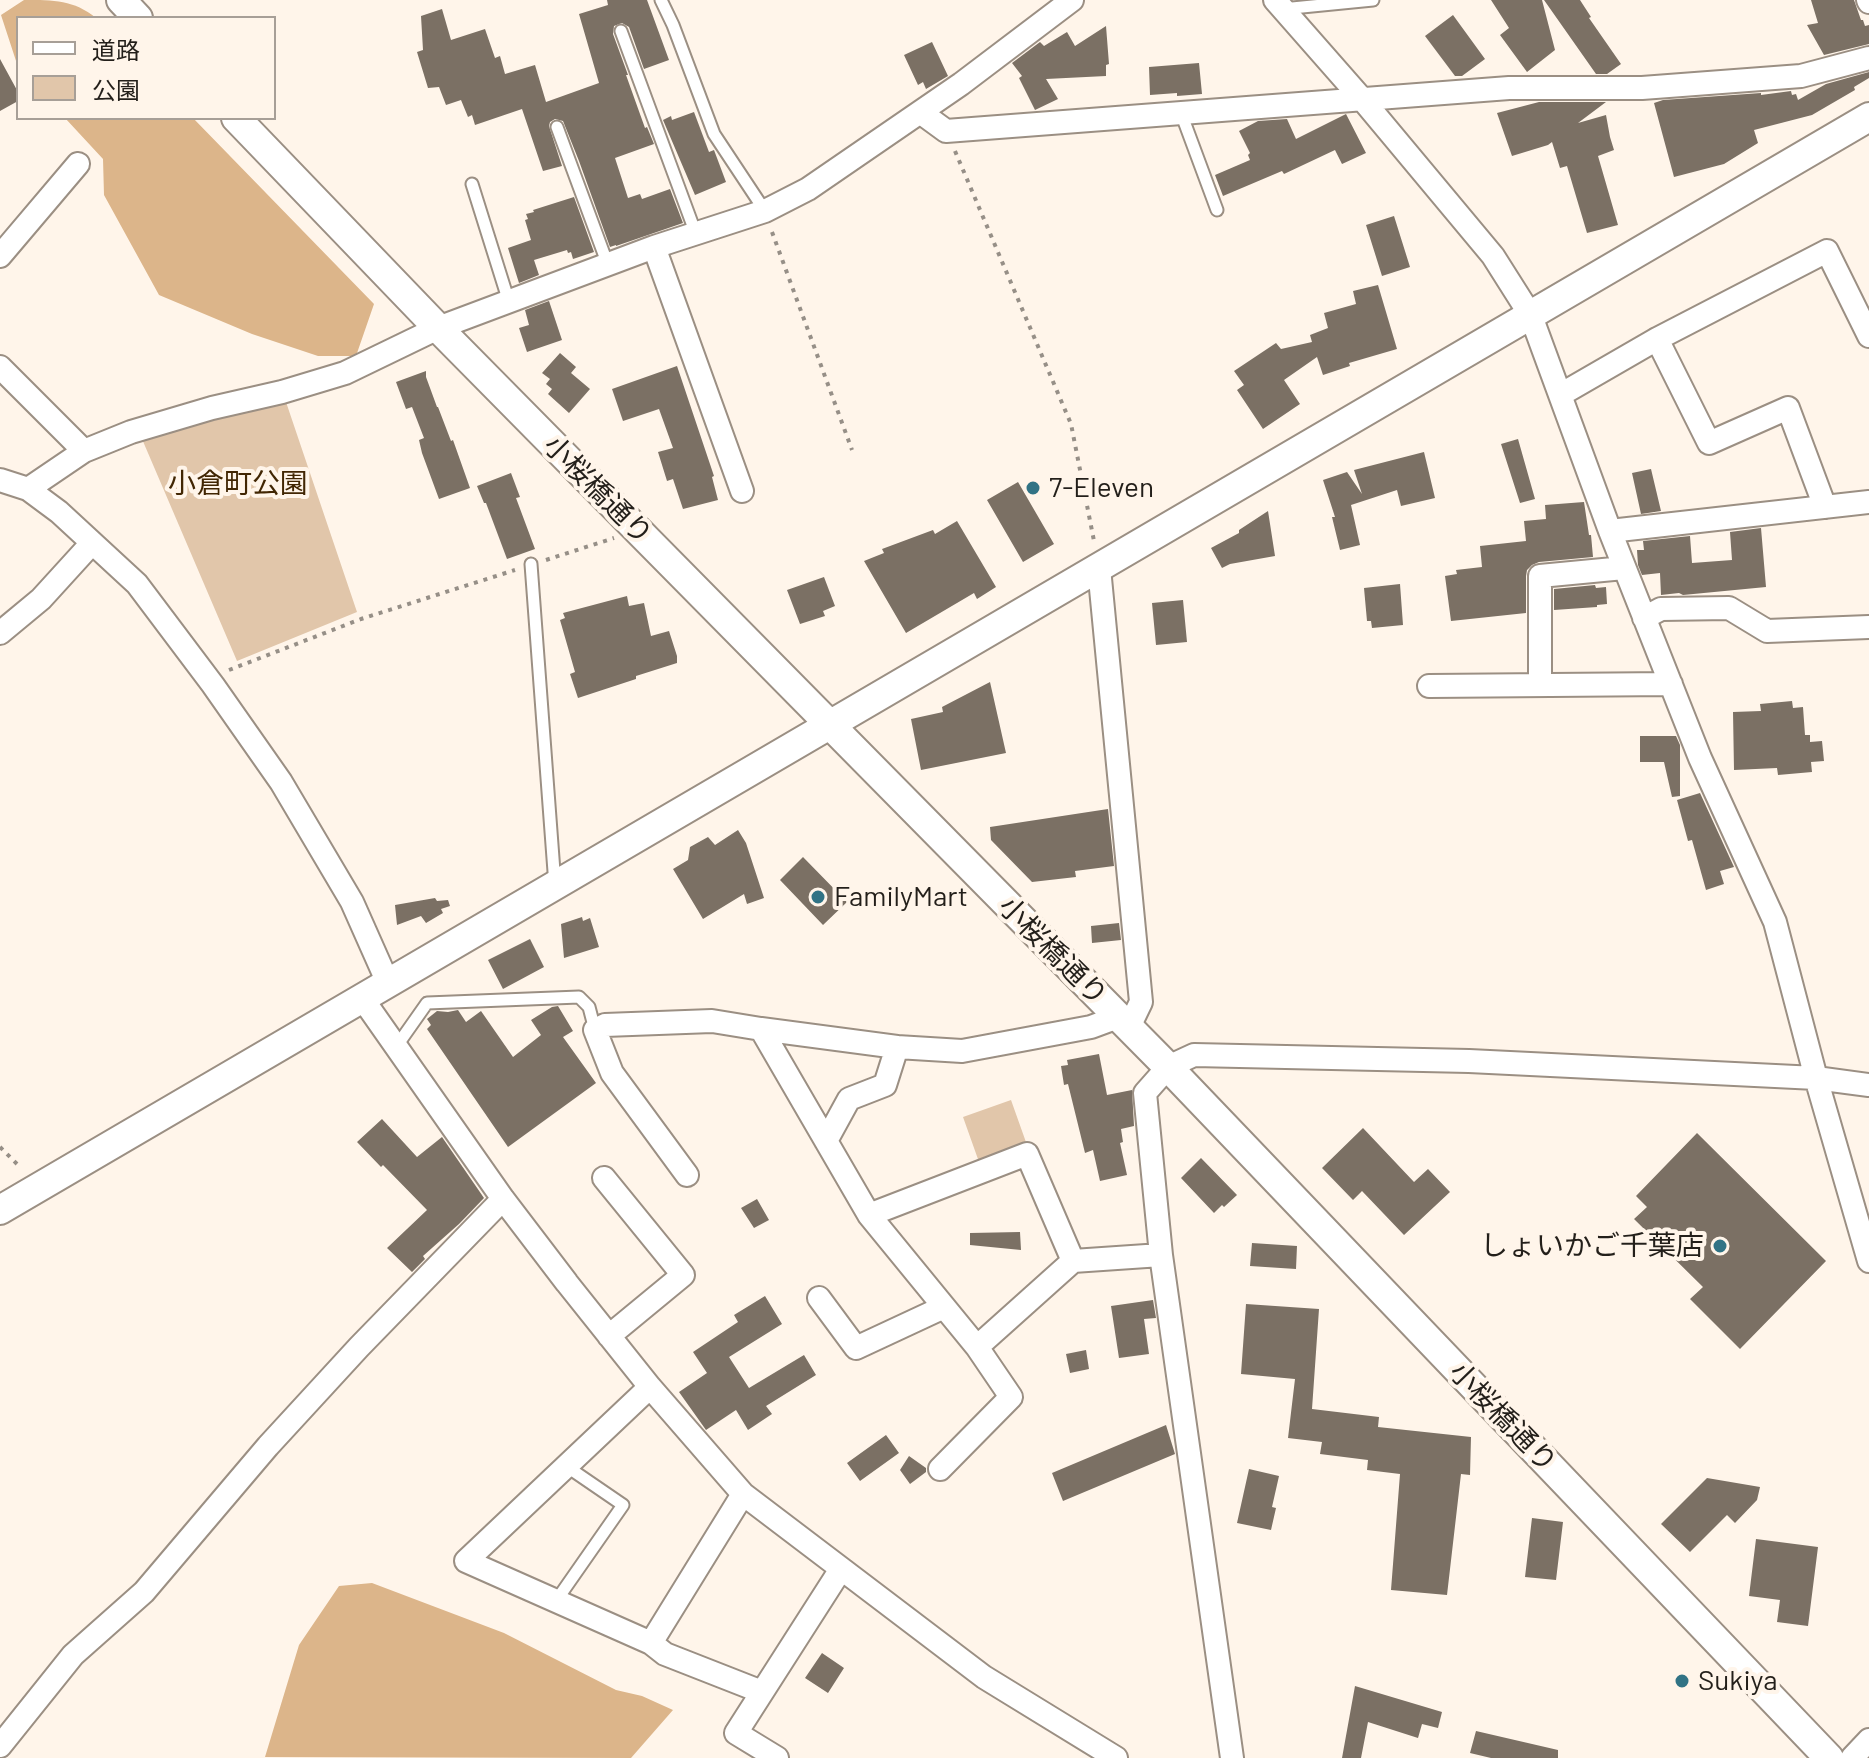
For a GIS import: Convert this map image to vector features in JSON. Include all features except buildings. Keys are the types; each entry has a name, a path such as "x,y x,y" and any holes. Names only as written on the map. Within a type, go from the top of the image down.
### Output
{"street":[{"path":"121,0 136,16"},
{"path":"28,489 84,451 131,432 345,373 438,328 654,247 765,211 808,189 961,84 1072,0"},
{"path":"1278,4 1493,256 1531,316 1624,568 1700,758 1775,922 1816,1078 1865,1231 1869,1261"},
{"path":"920,112 946,131 1509,88 1642,88 1801,76 1869,58"},
{"path":"0,1210 1869,117"},
{"name":"小桜橋通り","path":"238,120 438,328 1168,1067 1829,1758"},
{"path":"0,256 78,164"},
{"path":"654,247 742,491"},
{"path":"1560,395 1657,339 1827,251 1869,336"},
{"path":"1657,339 1709,443 1788,408 1825,507"},
{"path":"0,367 84,451"},
{"path":"0,480 28,489 59,512 137,584 281,782 352,902 388,983"},
{"path":"1610,531 1869,502"},
{"path":"0,633 41,599 92,543"},
{"path":"687,1175 612,1073 595,1030 605,1025 712,1021 897,1047 962,1051 1124,1022 1141,1002 1099,568"},
{"path":"1540,685 1540,576 1624,568"},
{"path":"1644,618 1661,609 1729,608 1767,631 1869,627"},
{"path":"1429,686 1671,684"},
{"path":"362,998 503,1199 650,1387 743,1494 984,1677 1116,1758"},
{"path":"761,1029 869,1215 977,1347 1011,1397 940,1469"},
{"path":"826,1141 849,1099 885,1085 897,1047"},
{"path":"1232,1758 1161,1255 1145,1093 1168,1067 1194,1055 1469,1061 1816,1078 1869,1085"},
{"path":"869,1215 1027,1154 1073,1261"},
{"path":"604,1178 683,1275 609,1336"},
{"path":"0,1746 73,1655 144,1592 278,1435 503,1199"},
{"path":"977,1347 1073,1261 1161,1255"},
{"path":"819,1298 856,1348 944,1307"},
{"path":"650,1387 466,1561 651,1643 665,1654 762,1692"},
{"path":"651,1643 743,1494"},
{"path":"777,1758 736,1733 841,1569"},
{"path":"1852,1758 1869,1740"}],"lane":[{"path":"661,0 714,134 765,211"},
{"path":"1278,4 1373,0"},
{"path":"621,31 696,234"},
{"path":"1181,113 1217,210"},
{"path":"557,127 608,265"},
{"path":"472,184 509,302"},
{"path":"531,564 555,885"},
{"path":"396,1047 427,1003 579,997 589,1007 595,1030"},
{"path":"556,1601 623,1505 566,1466"}],"path":[{"path":"946,131 1071,424 1099,568"},
{"path":"765,211 852,450"},
{"path":"208,679 361,619 638,531"}],"green space":[{"name":"小倉町公園","path":"286,402 357,612 237,661 142,439 214,415"},
{"path":"1011,1100 1027,1145 979,1162 963,1117"}],"shaded area":[{"path":"24,0 45,0 63,2 93,16 16,16 16,61 1,15"},
{"path":"67,120 195,120 374,304 356,356 318,356 252,334 159,295 104,195 103,159"},
{"path":"372,1583 504,1633 616,1690 642,1696 673,1710 631,1758 265,1757 299,1645 339,1586"}],"place":[{"name":"7-Eleven","path":"1033,488"},
{"name":"FamilyMart","path":"818,897"},
{"name":"しょいかご千葉店","path":"1720,1246"},
{"name":"Sukiya","path":"1682,1681"}]}
